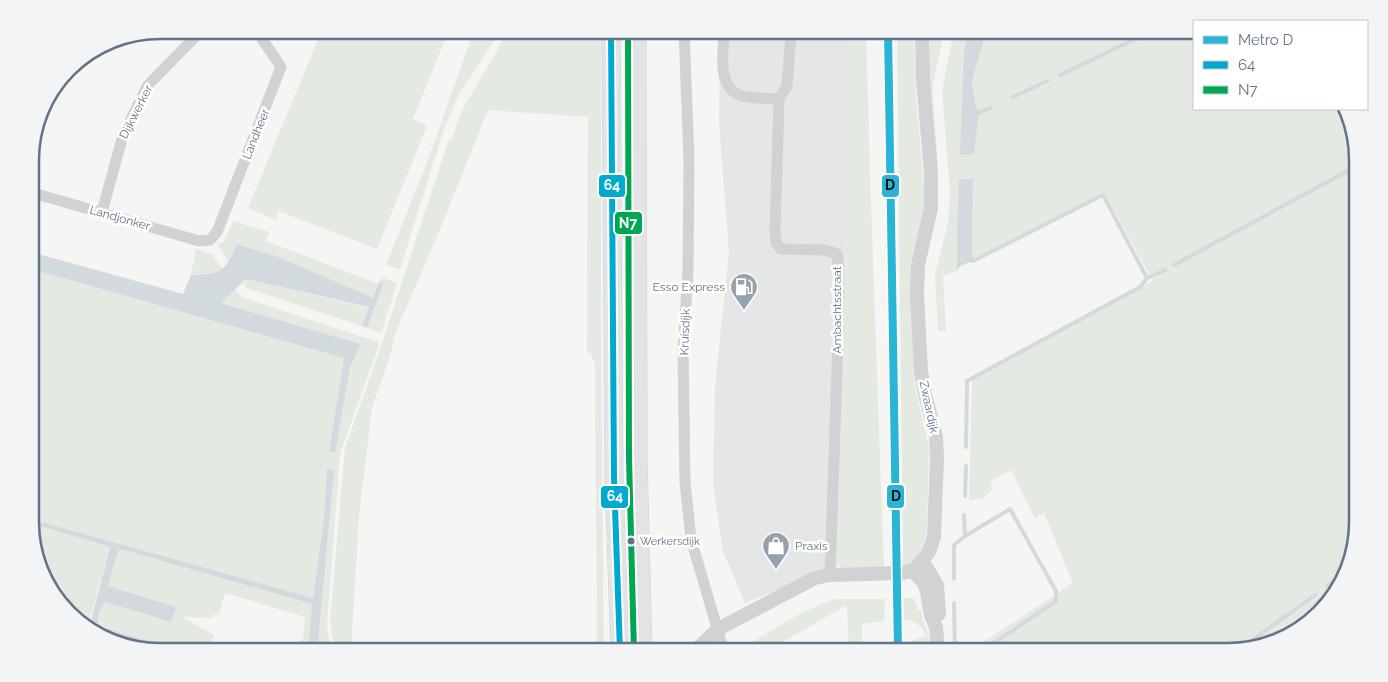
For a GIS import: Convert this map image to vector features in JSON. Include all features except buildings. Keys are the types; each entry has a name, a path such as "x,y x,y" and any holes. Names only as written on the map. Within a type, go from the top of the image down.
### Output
{"main road":[{"path":"611,39 614,478 620,643"},
{"path":"636,39 638,448 643,643"}],"street":[{"name":"Dijkwerker","path":"102,212 122,135 148,85 193,39"},
{"name":"Landheer","path":"210,240 217,232 281,67 262,39"},
{"name":"Kruisdijk","path":"684,39 689,159 688,273 683,351 685,482 691,539 722,643"},
{"path":"724,39 724,77 729,87 741,96 779,99"},
{"name":"Ambachtsstraat","path":"791,39 787,86 779,99 776,244 782,249 825,250 837,254 838,340 830,575"},
{"name":"Zwaardijk","path":"912,570 929,552 934,537 937,459 936,436 921,371 917,295 918,265 931,208 931,173 923,81 922,39"},
{"name":"Landjonker","path":"39,194 199,241 210,240"},
{"path":"922,560 937,585 939,614 936,627 937,643"},
{"path":"703,643 718,629 815,578 830,575 903,573 912,570 924,583 928,592 931,615 936,627"},
{"path":"712,643 718,629"}],"shaded area":[{"path":"318,39 445,39 413,119 427,126 377,249 278,211 276,220 248,208"},
{"path":"471,39 495,39 460,93 445,126 400,269 386,265 430,154"},
{"path":"504,39 601,39 604,643 597,643 595,363 587,352 588,117 488,110 436,239 396,331 390,356 372,408 359,515 352,643 334,643 330,622 345,448 381,346 449,139 452,140 461,112"},
{"path":"720,39 858,39 849,561 745,603 723,551 713,486 715,386 729,253 719,122"},
{"path":"848,39 866,39 884,571 845,571 839,565 837,551 847,172"},
{"path":"897,39 914,39 916,97 925,199 911,264 915,386 929,447 927,529 923,550 916,560 903,567"},
{"path":"930,39 942,39 933,85 938,165 935,166 928,75"},
{"path":"952,39 967,39 964,52 961,155 979,113 975,102 972,81 984,39 1193,39 1193,110 1338,110 1345,128 1349,160 1348,538 1340,569 1333,583 1314,608 1296,623 1267,637 1236,643 982,643 1073,583 1044,513 1035,519 1011,470 990,482 993,489 983,498 969,501 972,380 1153,281 1105,194 973,261 973,179 960,179 957,271 943,276 946,331 938,331 935,275 948,223 950,192 942,91"},
{"path":"967,39 984,39 972,81 975,102 979,113 974,152 972,154 960,155 964,52"},
{"path":"959,179 973,179 972,255 974,257 973,261 960,266 957,271 957,230"},
{"path":"233,221 269,232 266,241 379,284 373,299 279,257 236,244 229,262 217,244 224,242"},
{"path":"236,244 279,257 373,298 379,282 384,283 367,328 362,326 369,307 251,280 244,281 223,301 223,304 361,344 350,367 335,453 329,451 344,358 39,271 39,254 183,294 191,275 208,274 221,270 233,253"},
{"path":"196,249 212,254 222,269 207,275 191,275"},
{"path":"39,271 344,358 329,451 334,453 350,367 361,344 222,304 223,301 235,289 241,297 378,342 379,345 340,453 327,626 330,643 318,643 333,470 327,470 324,517 313,598 39,521"},
{"path":"382,277 396,283 396,287 381,333 367,328 384,284 379,282"},
{"path":"251,280 369,308 362,326 246,288 243,283"},
{"path":"327,469 334,470 318,643 309,643 312,604 124,550 118,551 108,586 176,607 171,622 105,602 99,613 98,626 155,643 138,641 112,633 99,627 90,621 110,547 39,525 39,522 313,598 324,517"},
{"path":"39,525 110,547 89,620 74,608 55,583 43,554"},
{"path":"124,550 312,604 309,643 299,643 300,639 303,640 305,617 225,593 219,615 214,614 213,618 182,617 214,635 211,643 155,643 98,626 99,613 105,602 171,622 175,607 108,586 118,551"},
{"path":"904,598 914,598 918,610 921,610 930,643 908,643 926,636 918,624 904,620"},
{"path":"836,599 885,599 884,621 862,624 862,643 849,643 847,607 845,606 781,643 751,643 797,616"}],"waterway":[{"path":"1060,75 1135,39"},
{"path":"1013,97 1047,81"},
{"path":"979,113 990,108"},
{"path":"1174,265 1349,170"},
{"path":"973,261 1103,195 1147,278 1165,270"},
{"path":"966,447 967,381 1140,287 1147,278"},
{"path":"965,496 966,466"},
{"path":"965,536 1010,509 1056,591 1056,601 994,643"},
{"path":"954,579 954,545 965,536 964,515"},
{"path":"1327,586 1334,582"},
{"path":"1251,641 1315,595"},
{"path":"954,603 955,643"}],"metro line":[{"name":"D","path":"888,39 898,643"}],"transit line":[{"name":"64","path":"611,39 614,478 620,643"},
{"name":"N7","path":"628,39 629,458 634,643"}],"place":[{"name":"Esso Express","path":"744,311"},
{"name":"Werkersdijk","path":"631,541"},
{"name":"Praxis","path":"776,570"}]}
